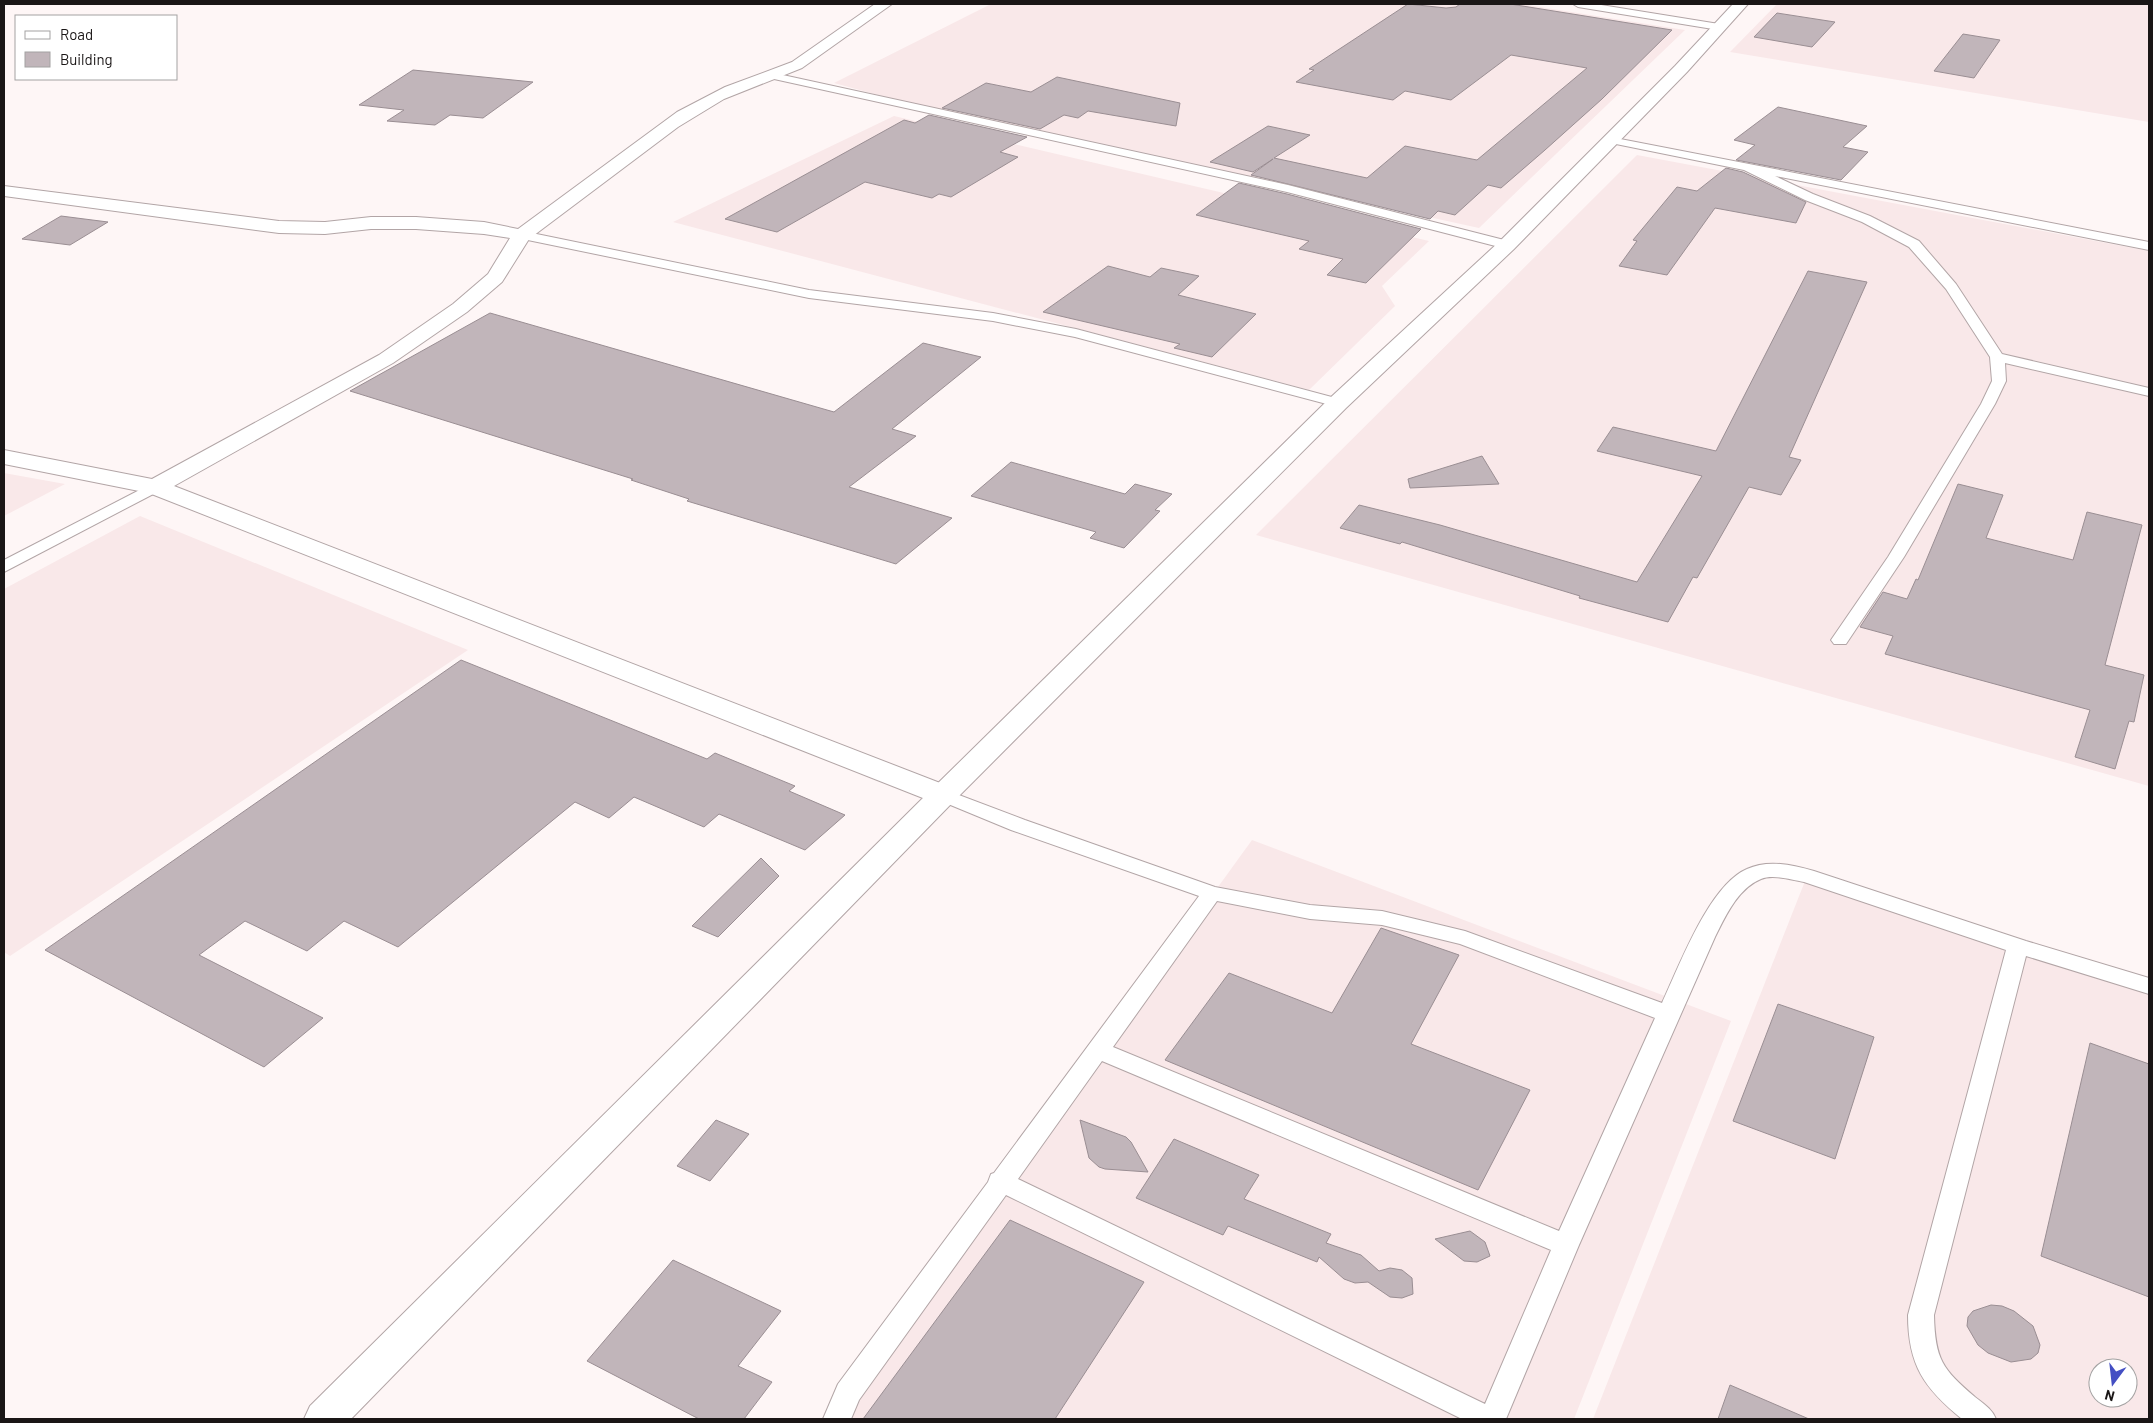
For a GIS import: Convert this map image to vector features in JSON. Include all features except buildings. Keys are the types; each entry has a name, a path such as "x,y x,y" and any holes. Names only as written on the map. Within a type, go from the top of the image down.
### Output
{"street":[{"path":"154,488 386,359 460,308 495,278 522,234 695,107 769,75 794,67 811,58 858,19 885,4"},
{"path":"324,1419 943,795 1338,404 1507,245 1681,69 1741,4"},
{"path":"4,191 279,227 325,228 371,223 416,222 484,228 522,234"},
{"path":"4,457 154,488 943,795"}],"lane":[{"path":"1578,4 1719,27"},
{"path":"769,75 1288,189 1507,245"},
{"path":"1610,140 2149,246"},
{"path":"1749,168 1809,197 1866,220 1914,244 1951,287 1997,356 1999,381 1988,404 1896,557 1840,640"},
{"path":"522,234 809,294 993,317 1076,333 1338,404"},
{"path":"1997,356 2149,392"},
{"path":"4,567 154,488"},
{"path":"943,795 1018,825 1212,893 1310,912 1382,918 1465,938 1668,1014"},
{"path":"1000,1182 1491,1419 1668,1014 1715,915 1741,881 1754,873 1778,871 1807,876 2018,946 2149,986"},
{"path":"837,1419 848,1393 1212,893"},
{"path":"1982,1419 1962,1404 1930,1368 1921,1340 1921,1316 2018,946"},
{"path":"1098,1050 1566,1245"}],"shaded area":[{"path":"991,4 1521,4 1685,30 1479,228 900,101 834,83"},
{"path":"1777,4 2149,4 2149,122 1730,52"},
{"path":"894,116 1429,241 1382,286 1395,306 1309,390 673,222"},
{"path":"1637,155 2149,251 2149,786 1256,535"},
{"path":"4,473 65,484 4,516"},
{"path":"140,516 468,650 10,956 4,952 4,589"},
{"path":"1252,840 1731,1021 1574,1419 833,1419"},
{"path":"1807,876 2149,982 2149,1419 1593,1419"}]}
